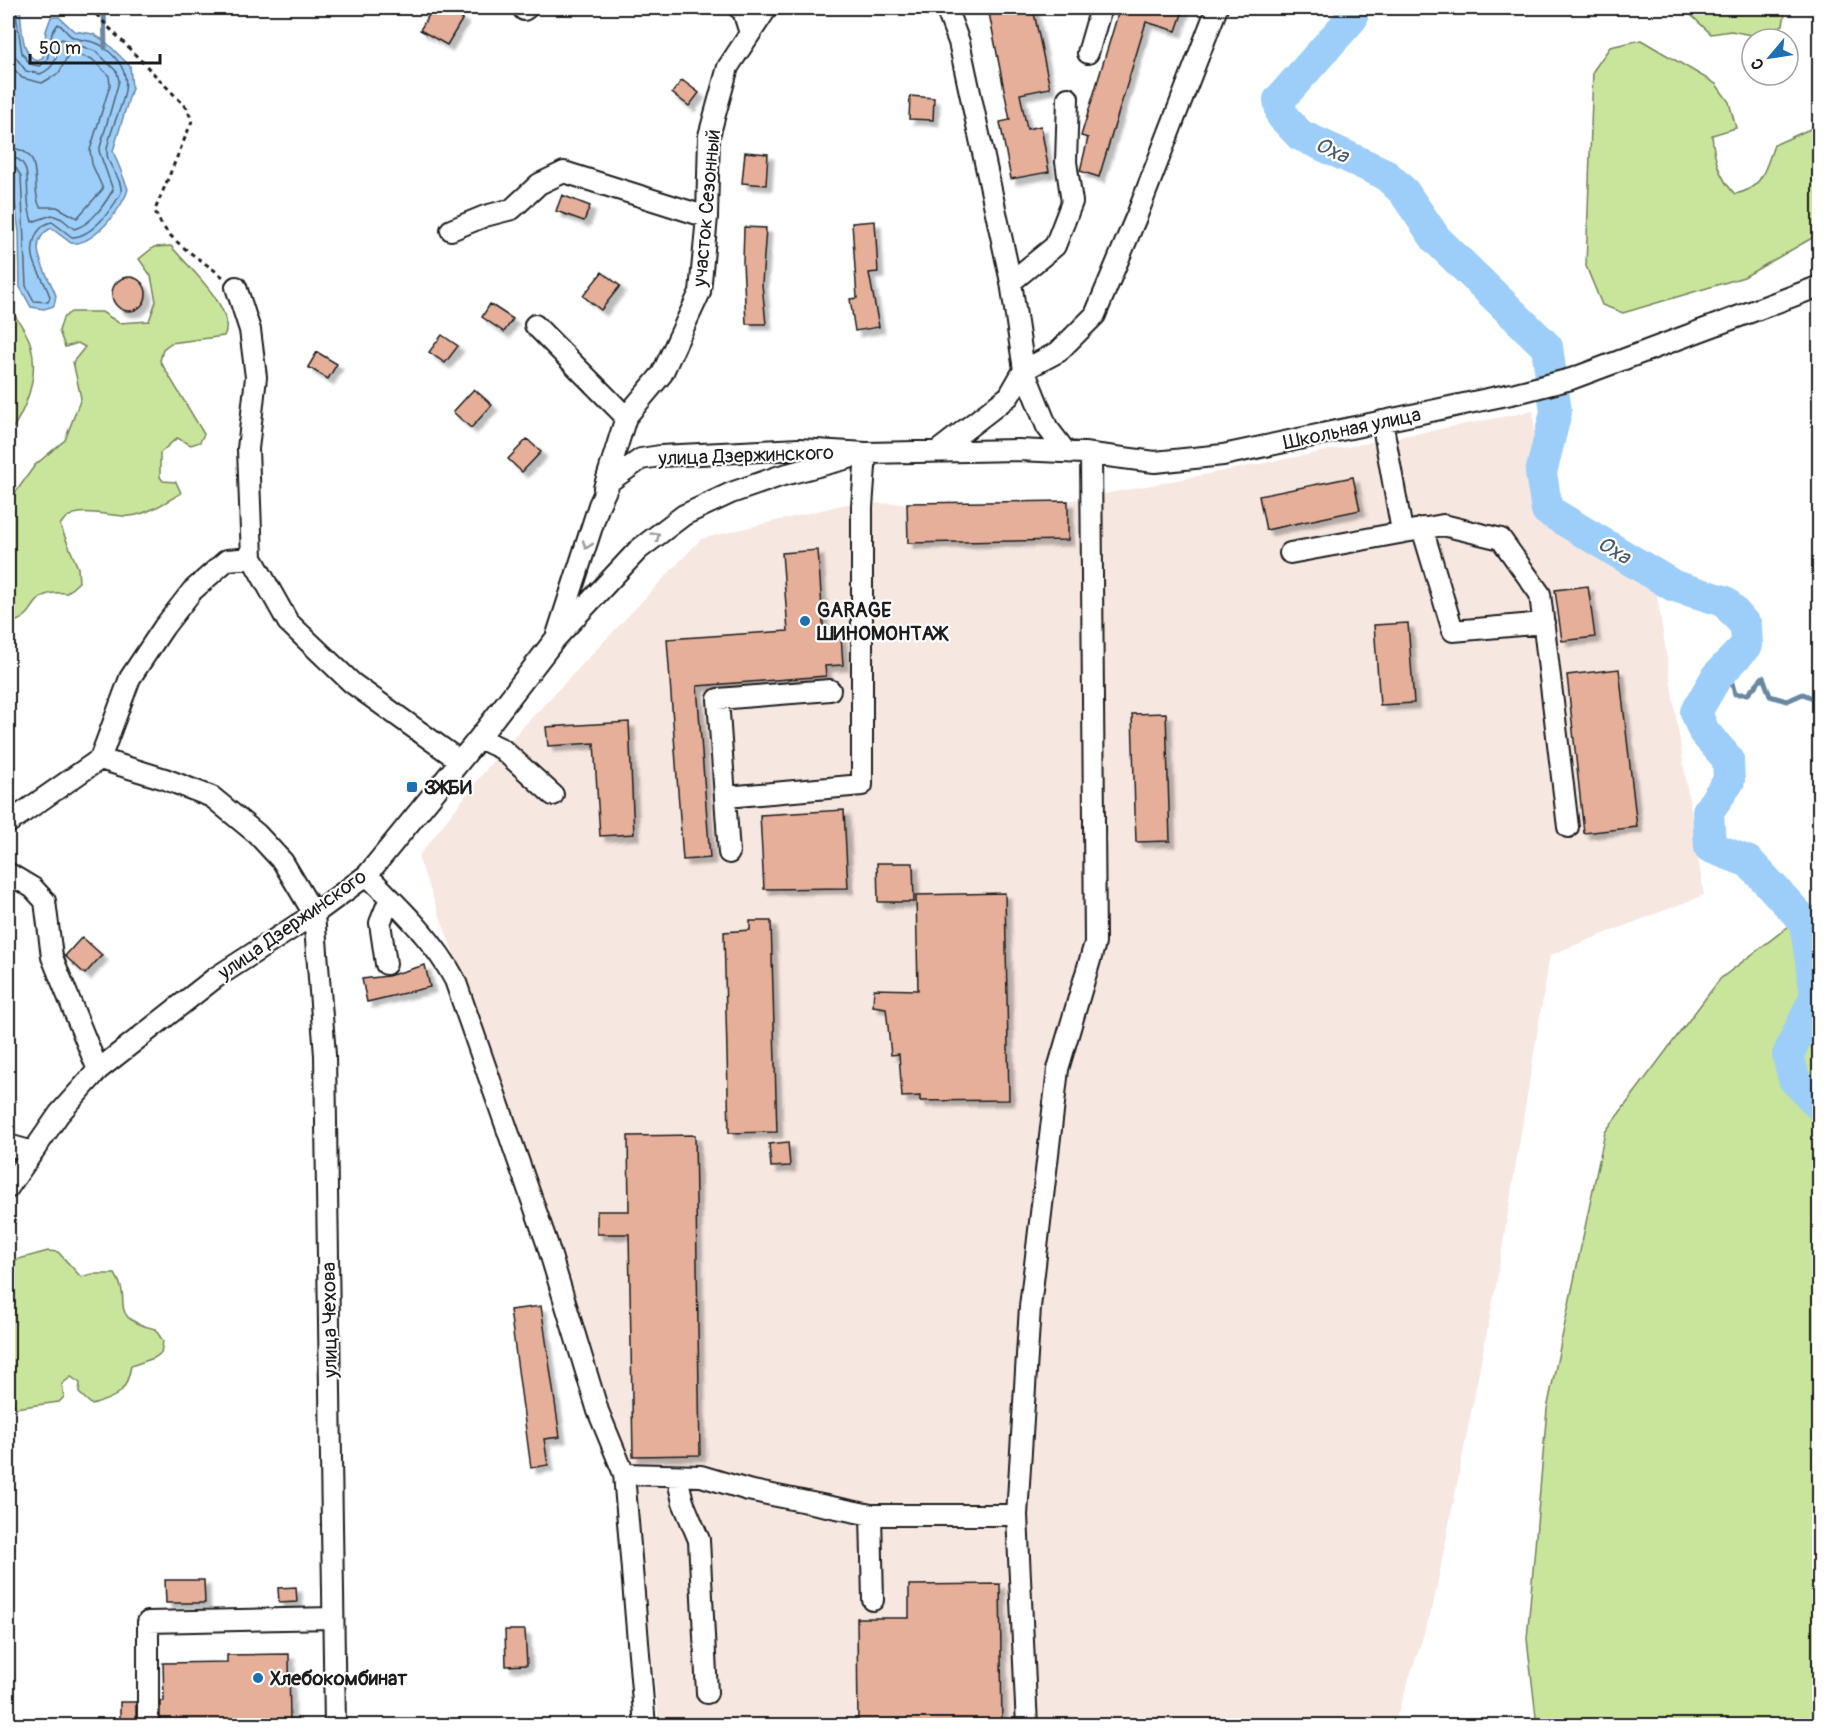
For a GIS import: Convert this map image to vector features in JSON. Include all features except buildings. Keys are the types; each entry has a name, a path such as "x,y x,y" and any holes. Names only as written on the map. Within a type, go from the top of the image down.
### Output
{"street":[{"path":"739,8 743,11 750,33"},
{"name":"участок Сезонный","path":"599,505 626,417 662,374 700,292 707,217 709,136 728,67 766,8"},
{"path":"946,8 959,42 1011,282 1024,370 1047,427 1065,452"},
{"path":"1088,53 1101,8"},
{"path":"939,450 1008,396 1024,370 1058,352 1095,315 1137,215 1217,8"},
{"path":"1011,282 1055,246 1072,202 1066,162 1068,98"},
{"path":"451,230 485,216 512,209 539,184 564,172 707,217"},
{"name":"Школьная улица","path":"866,453 939,450 1065,452 1155,462 1223,455 1516,393 1571,379 1820,286"},
{"path":"236,287 250,330 256,377 248,449 252,558 288,622 352,683 460,761"},
{"path":"535,325 626,417"},
{"path":"1382,421 1402,531"},
{"name":"улица Дзержинского","path":"556,638 599,505 610,481 641,459 799,449 866,453"},
{"path":"726,797 862,785 862,507 866,453"},
{"name":"улица Дзержинского","path":"8,1188 59,1114 98,1070 215,978 314,914 367,875 479,738 556,638 638,550 684,515 731,493 780,476 866,453"},
{"path":"1027,1725 1017,1515 1030,1307 1058,1069 1095,943 1091,454"},
{"path":"1290,553 1443,525 1501,539 1540,594 1568,827"},
{"path":"1422,528 1454,632 1544,623"},
{"path":"8,823 100,759 130,678 171,618 192,591 227,561 252,558"},
{"path":"729,853 718,699 830,690"},
{"path":"479,738 502,749 553,795"},
{"path":"100,759 165,779 212,797 257,834 283,862 314,914"},
{"path":"8,873 33,888 45,901 52,957 98,1070"},
{"path":"367,875 446,963 455,980 547,1244 598,1411 624,1474 645,1725"},
{"path":"386,964 380,923 390,898"},
{"name":"улица Чехова","path":"314,914 325,1055 335,1725"},
{"path":"8,1144 33,1152"},
{"path":"624,1474 701,1476 748,1490 871,1515 1017,1515"},
{"path":"677,1476 683,1502 699,1540 706,1693"},
{"path":"871,1515 873,1600"},
{"path":"148,1725 148,1622 333,1618"}],"path":[{"path":"90,8 187,108 192,121 155,210 158,222 172,237 236,287"}],"shaded area":[{"path":"1533,411 1540,503 1655,582 1704,895 1550,955 1496,1286 1433,1606 1394,1725 659,1725 636,1498 552,1221 418,857 502,749 701,539 846,504 1068,501"}],"green space":[{"path":"1689,8 1786,8 1783,25 1779,27 1740,27 1740,33 1731,31 1711,34 1691,15"},
{"path":"1641,40 1716,84 1729,102 1736,128 1712,135 1718,167 1735,194 1757,183 1765,170 1774,145 1819,125 1819,234 1744,277 1623,313 1602,305 1586,266 1593,71 1610,47"},
{"path":"171,246 218,301 226,325 224,336 171,343 163,349 160,361 204,434 200,442 191,445 177,438 160,453 160,477 163,481 176,482 181,493 157,507 136,515 82,513 66,518 60,525 78,568 79,582 67,593 54,593 40,598 23,618 15,622 8,618 8,503 35,465 65,440 81,398 73,362 85,347 78,343 65,347 59,331 63,318 71,312 102,312 119,323 149,321 156,301 151,276 139,259 154,247"},
{"path":"8,305 29,341 33,369 25,404 8,435"},
{"path":"1819,903 1819,1725 1537,1725 1527,1639 1547,1409 1605,1132 1720,979"},
{"path":"48,1251 58,1252 81,1277 93,1274 115,1274 120,1284 125,1314 140,1324 155,1329 163,1341 161,1353 154,1358 131,1366 126,1383 119,1393 101,1402 92,1405 79,1393 80,1383 71,1377 62,1384 64,1397 59,1402 15,1408 8,1383 8,1311 15,1260"}],"water":[{"path":"8,8 20,8 25,46 32,58 38,61 43,57 46,31 51,17 59,17 74,31 93,34 105,41 130,66 132,88 113,151 128,189 126,195 111,218 88,239 71,243 51,228 43,235 38,251 56,296 54,306 44,309 31,307 20,287 19,232 14,196 15,177 8,170"}],"waterway":[{"path":"104,8 105,48"},
{"name":"Оха","path":"1351,8 1352,18 1279,100 1282,116 1300,135 1385,174 1404,192 1436,239 1547,347 1556,412 1541,473 1547,510 1674,586 1724,601 1746,626 1747,645 1717,676 1696,712 1704,732 1728,759 1729,781 1708,811 1710,847 1749,862 1805,922 1816,995 1788,1055 1794,1079 1820,1106"},
{"path":"1717,676 1732,683 1735,694 1748,694 1763,677 1770,696 1787,701 1803,694 1820,701"}],"place":[{"name":"GARAGE ШИНОМОНТАЖ","path":"805,621"},
{"name":"ЗЖБИ","path":"412,787"},
{"name":"Хлебокомбинат","path":"258,1678"}]}
